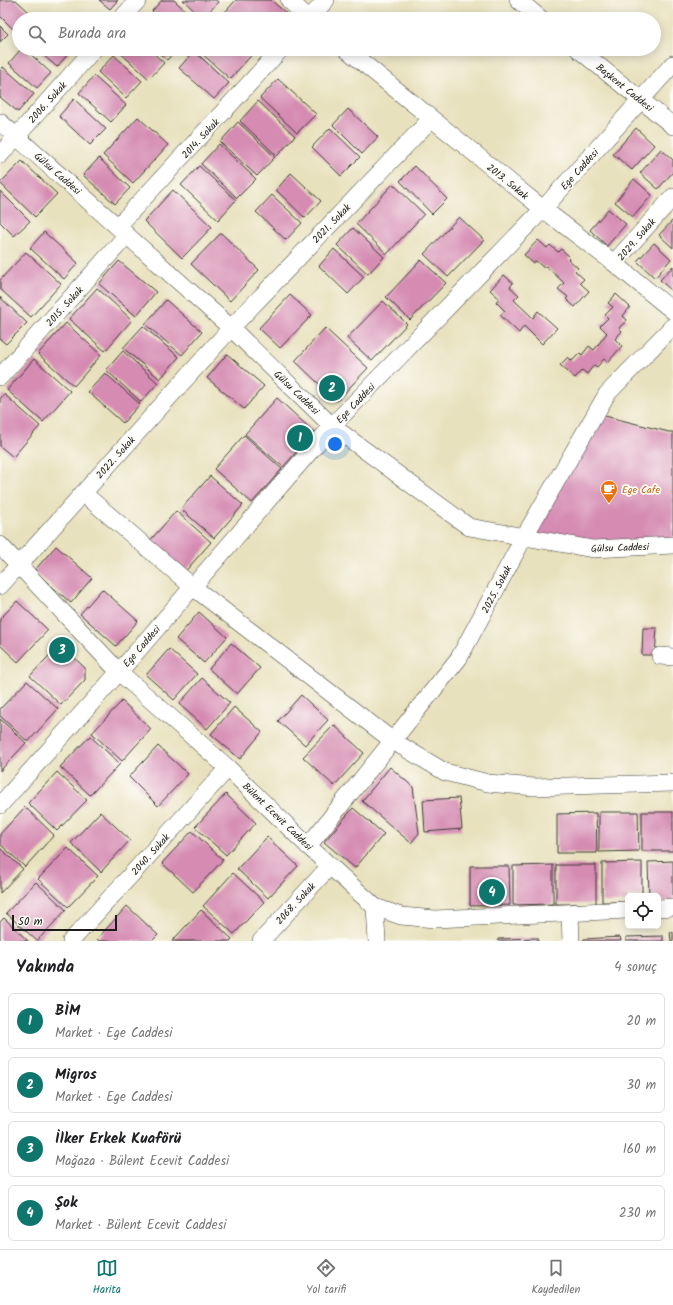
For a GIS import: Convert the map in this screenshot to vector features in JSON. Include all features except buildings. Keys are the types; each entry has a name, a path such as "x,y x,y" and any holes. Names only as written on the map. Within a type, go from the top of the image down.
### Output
{"street":[{"path":"127,12 138,0"},
{"path":"288,0 301,12"},
{"path":"315,12 326,0"},
{"path":"518,0 533,12"},
{"name":"2006. Sokak","path":"0,155 88,56"},
{"name":"2014. Sokak","path":"123,231 275,56"},
{"name":"2013. Sokak","path":"354,56 543,209 614,263 673,311"},
{"name":"Başkent Caddesi","path":"587,56 673,126"},
{"name":"Ege Caddesi","path":"0,805 120,672 332,426 543,209 673,64"},
{"name":"2021. Sokak","path":"231,328 431,119"},
{"name":"Gülsu Caddesi","path":"0,122 231,328 332,426 469,526 593,549 673,545"},
{"name":"2029. Sokak","path":"614,263 673,197"},
{"name":"2015. Sokak","path":"0,377 123,231"},
{"name":"2025. Sokak","path":"308,846 459,658 524,537 607,394 665,345 673,326"},
{"name":"2022. Sokak","path":"0,586 231,328"},
{"path":"83,493 193,587 393,741 445,772 488,783 534,787 673,783"},
{"name":"Bülent Ecevit Caddesi","path":"0,545 120,672 228,768 308,846 375,907 401,916 435,919 625,910"},
{"name":"2040. Sokak","path":"72,941 228,768"},
{"name":"2068. Sokak","path":"260,941 330,866"},
{"path":"375,907 377,941"},
{"path":"661,908 673,907"},
{"path":"570,913 571,941"}],"place":[{"name":"Migros","path":"332,388"},
{"name":"BİM","path":"300,438"},
{"name":"Ege Cafe","path":"609,504"},
{"name":"İlker Erkek Kuaförü","path":"62,650"},
{"name":"Şok","path":"492,892"}]}
